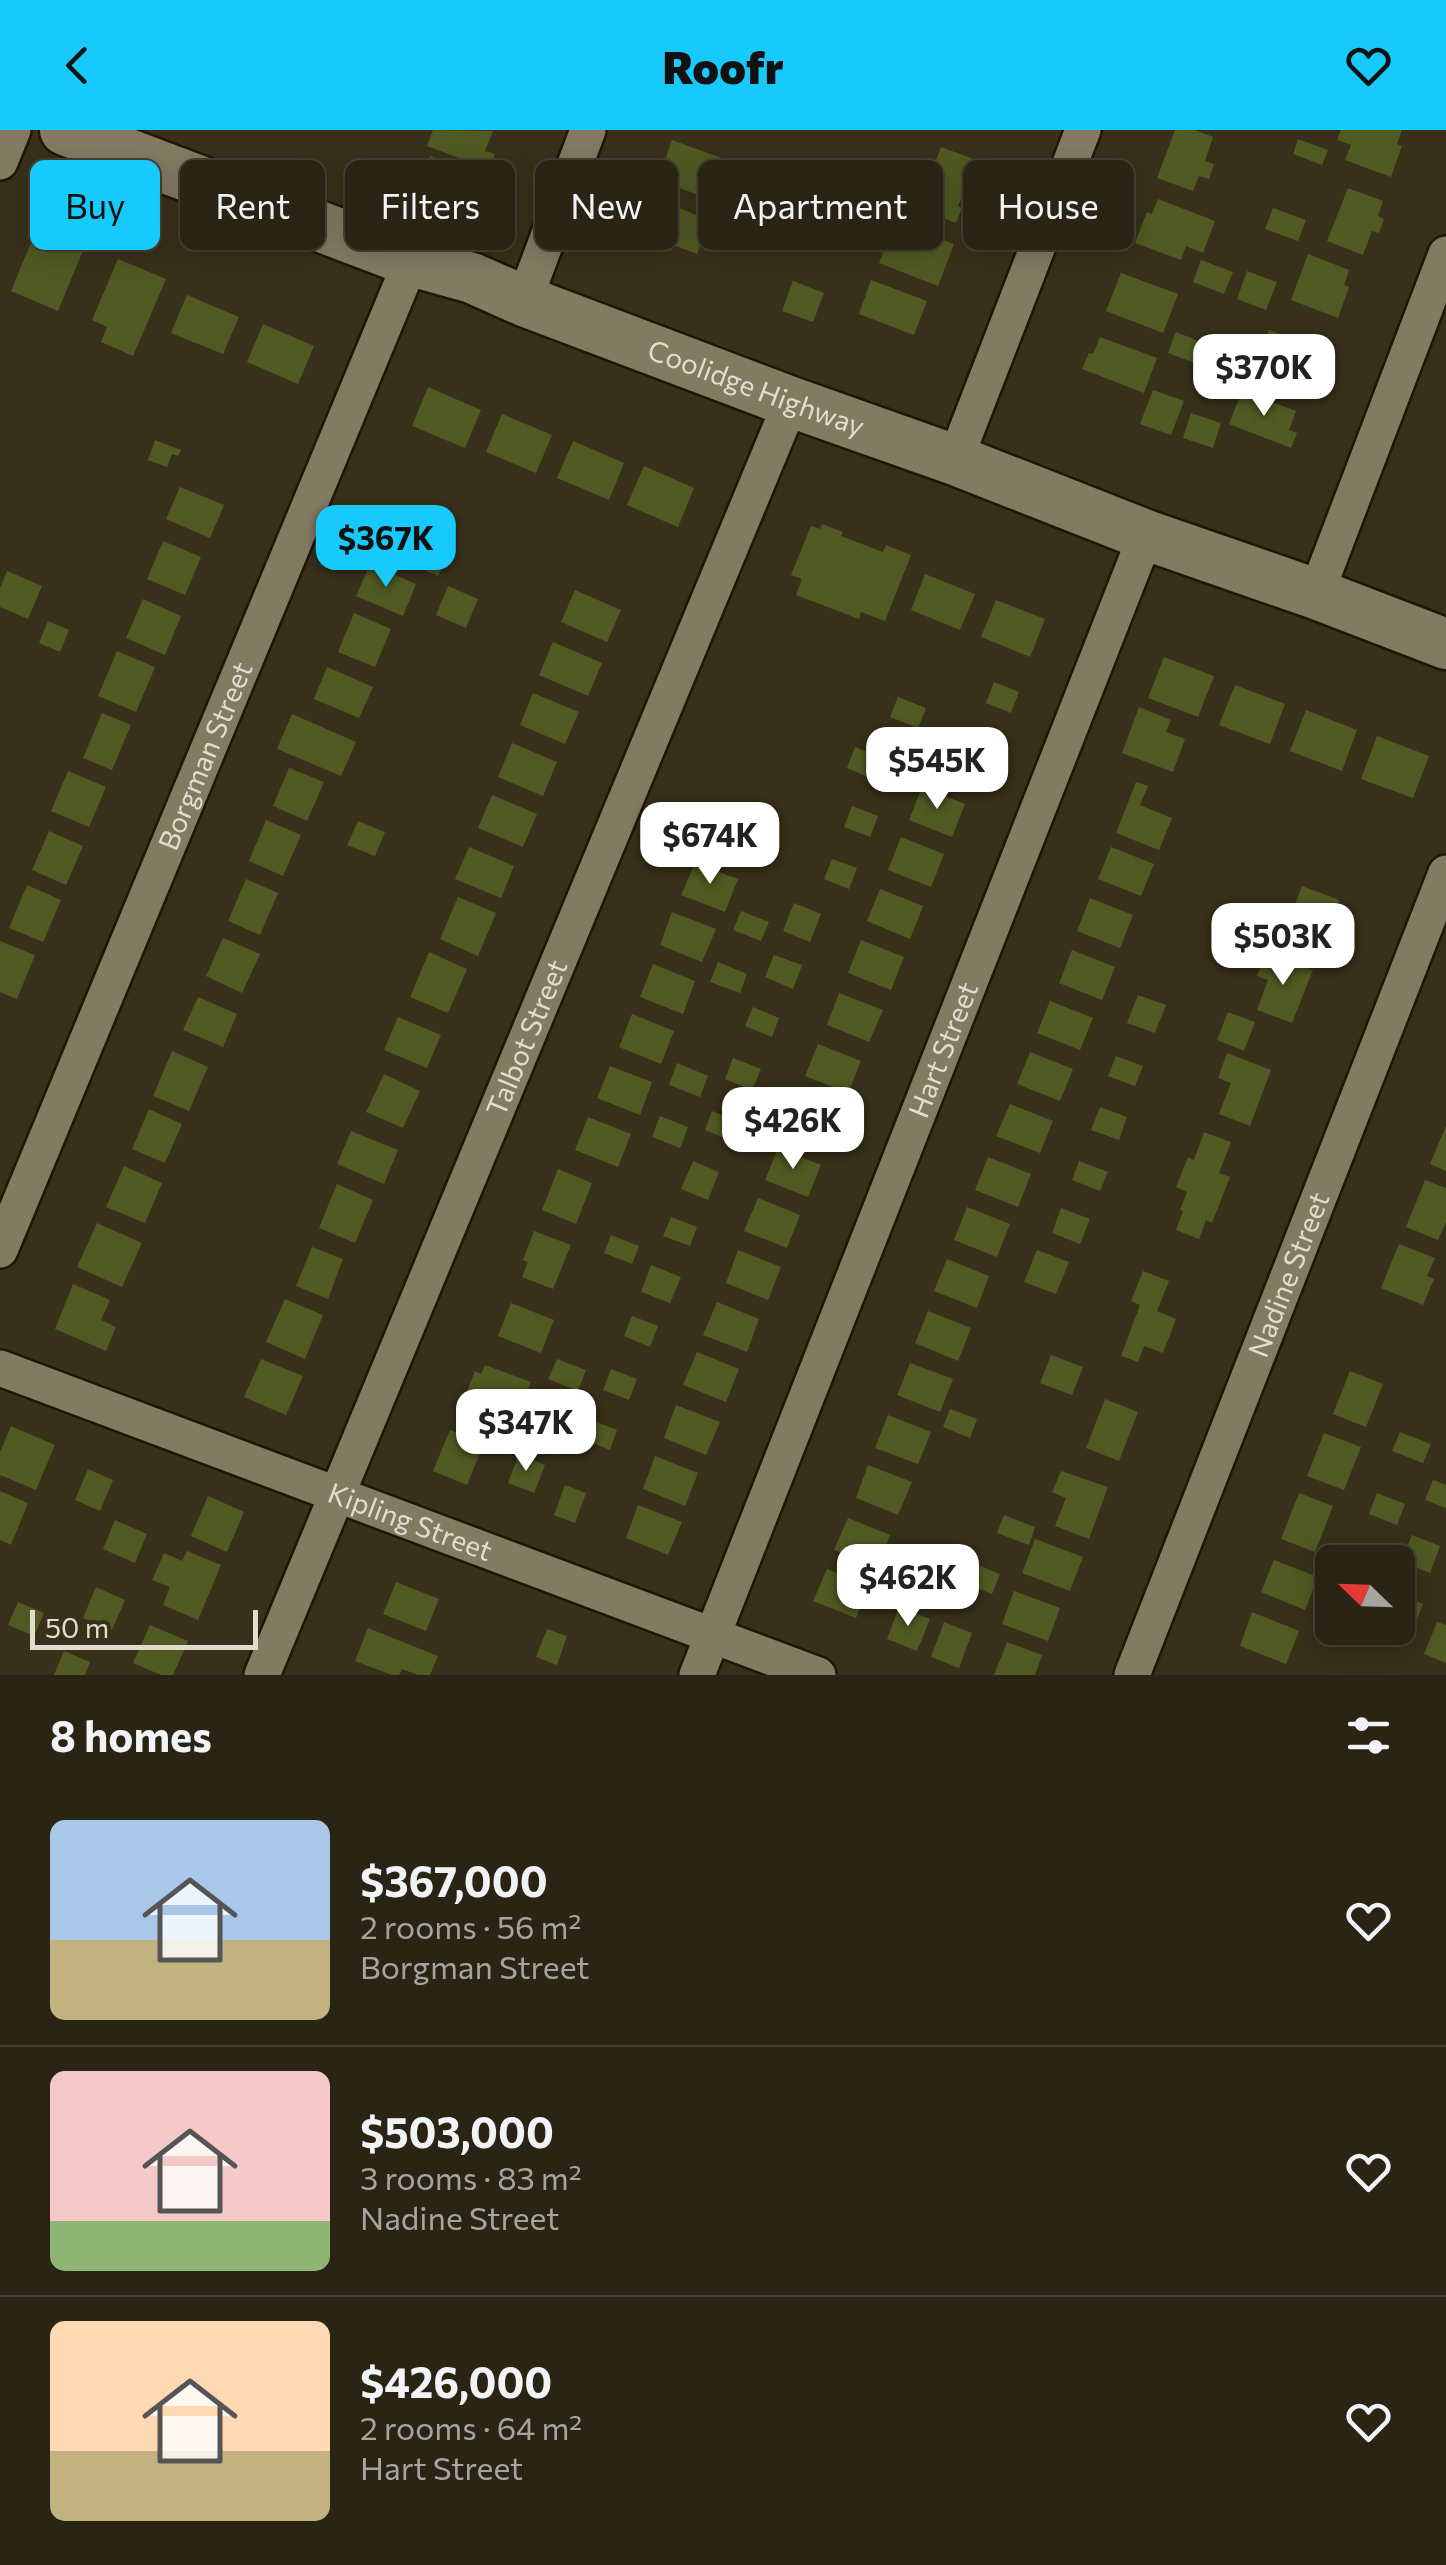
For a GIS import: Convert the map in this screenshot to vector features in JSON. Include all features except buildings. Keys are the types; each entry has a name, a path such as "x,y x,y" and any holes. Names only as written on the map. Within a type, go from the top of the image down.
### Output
{"main road":[{"name":"Coolidge Highway","path":"84,133 411,261 472,278 791,402 956,460 1146,536 1316,594 1446,644"}],"street":[{"path":"0,162 12,130"},
{"path":"524,301 588,130"},
{"path":"956,460 1084,130"},
{"path":"1316,594 1446,254"},
{"name":"Borgman Street","path":"0,1250 411,261"},
{"name":"Talbot Street","path":"262,1675 791,402"},
{"name":"Hart Street","path":"697,1675 1146,536"},
{"name":"Nadine Street","path":"1132,1675 1446,874"},
{"name":"Kipling Street","path":"0,1368 818,1675"}]}
